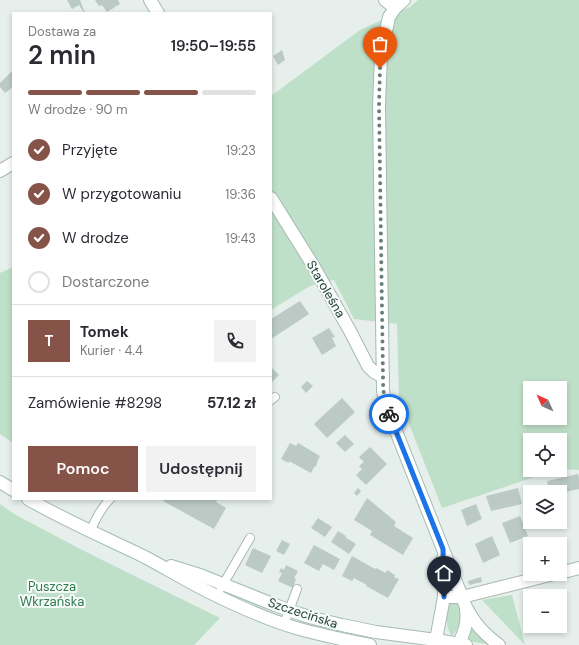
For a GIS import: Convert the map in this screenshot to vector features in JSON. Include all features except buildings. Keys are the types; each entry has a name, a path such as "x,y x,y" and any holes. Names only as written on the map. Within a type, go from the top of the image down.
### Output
{"street":[{"path":"150,0 157,12"},
{"path":"385,0 400,4 389,17 380,62 379,106 383,391 386,406 464,602 477,626 499,645"},
{"path":"0,171 12,164"},
{"name":"Staroleśna","path":"272,200 321,280 368,366 374,372 383,377"},
{"path":"0,482 12,489"},
{"name":"Szczecińska","path":"30,500 46,510 145,558 216,596 252,612 296,628 338,639 370,645"},
{"path":"437,642 444,597 443,549"},
{"name":"Szczecińska","path":"145,558 200,575 289,610 342,625 376,632 461,645"},
{"path":"567,571 579,568"},
{"path":"444,597 464,602 532,581"},
{"path":"461,645 466,627 467,616 464,602"}],"lane":[{"path":"90,532 98,515 109,500"},
{"path":"216,596 250,538"},
{"path":"284,624 297,589"}],"green space":[{"path":"418,0 579,0 579,470 567,469 567,433 523,433 523,477 534,477 442,508 399,398 397,324 354,319 334,280 310,286 272,309 272,95 360,30 410,7"},
{"path":"12,267 12,442 0,434 0,273"},
{"name":"Puszcza Wkrzańska","path":"0,504 14,514 88,553 220,618 194,645 0,645"},
{"path":"512,595 525,645 482,600"},
{"path":"451,601 459,602 461,611 460,623 453,635 451,635 449,631 447,623 447,614"},
{"path":"470,630 473,630 486,642 486,644 468,641 466,638"}],"way so far":[{"path":"380,68 379,106 383,391 389,414"}],"route":[{"path":"389,414 443,549 444,597"}]}
